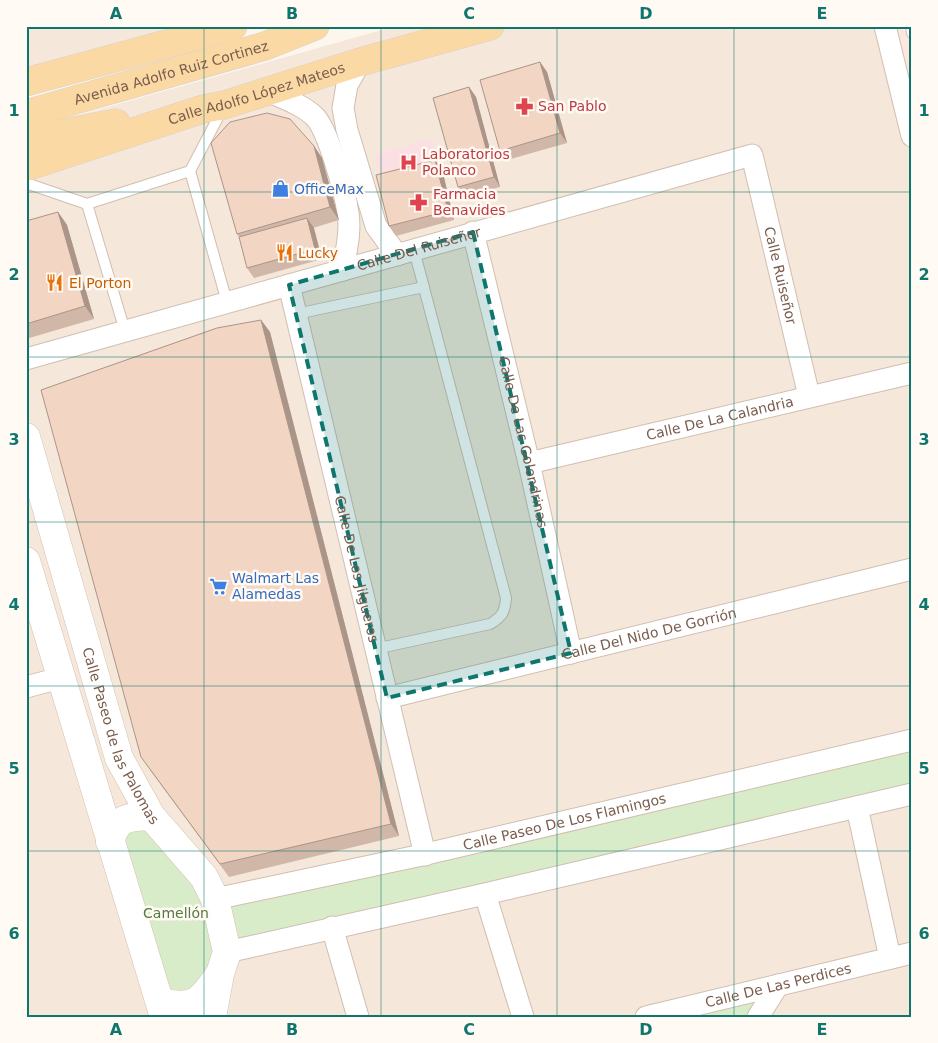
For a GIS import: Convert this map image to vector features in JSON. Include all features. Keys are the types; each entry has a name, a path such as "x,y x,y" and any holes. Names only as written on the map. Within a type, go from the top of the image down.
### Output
{"main road":[{"path":"26,82 170,34 233,26"},
{"name":"Avenida Adolfo Ruiz Cortinez","path":"26,114 266,46 315,26"},
{"name":"Calle Adolfo López Mateos","path":"26,167 360,62 490,26"},
{"path":"26,140 51,134 214,107"}],"street":[{"path":"885,26 912,136"},
{"path":"360,62 348,85 344,108 370,210 376,226 406,252"},
{"path":"267,91 291,101 315,117 327,137 348,213 349,231 343,270"},
{"path":"315,117 344,108"},
{"name":"Calle Del Ruiseñor","path":"26,359 752,155"},
{"name":"Calle Ruiseñor","path":"752,155 809,396"},
{"name":"Calle De Las Golondrinas","path":"473,232 529,463 570,653"},
{"name":"Calle De Los Jilgueros","path":"289,285 424,855"},
{"name":"Calle De La Calandria","path":"529,463 912,373"},
{"name":"Calle Paseo de las Palomas","path":"26,437 119,758 151,816 204,877 215,899 223,963 212,1017"},
{"path":"26,561 162,1009 192,1005 206,995 223,963 332,927 485,894 912,794"},
{"name":"Calle Del Nido De Gorrión","path":"387,698 912,569"},
{"path":"26,687 60,678"},
{"name":"Calle Paseo De Los Flamingos","path":"215,899 424,855 912,740"},
{"path":"858,807 890,958"},
{"path":"110,842 113,830 118,822 131,817 151,816"},
{"path":"485,894 523,1017"},
{"path":"332,927 358,1017"},
{"name":"Calle De Las Perdices","path":"646,1017 912,953"},
{"path":"758,1017 778,985"}],"lane":[{"path":"911,26 912,33"},
{"path":"214,107 190,171 227,302"},
{"path":"26,183 87,204 190,171"},
{"path":"87,204 125,331"},
{"path":"375,649 490,624 500,618 506,609 506,598 424,287 406,252"},
{"path":"296,314 424,287"}],"highlighted area":[{"path":"473,232 571,653 387,698 289,285"}],"shaded area":[{"path":"26,26 233,26 26,82"},
{"path":"396,26 912,26 912,1017 26,1017 26,130"},
{"path":"885,26 912,26 912,136"},
{"name":"Laboratorios Polanco","path":"432,138 442,169 383,184 375,155"}],"green space":[{"name":"Camellón","path":"912,740 912,794 227,952 206,995 160,1002 113,830 151,816 216,899"},
{"path":"778,985 758,1017 646,1017"}],"building":[{"name":"San Pablo","path":"540,62 560,133 500,151 480,80"},
{"path":"469,87 494,177 458,187 433,98"},
{"name":"OfficeMax","path":"267,113 290,119 314,146 330,207 237,234 211,143 230,122"},
{"name":"Farmacia Benavides","path":"435,160 448,211 389,226 376,175"},
{"name":"El Porton","path":"58,212 85,306 26,324 26,221"},
{"name":"Lucky","path":"307,218 315,249 247,268 239,237"},
{"name":"Walmart Las Alamedas","path":"261,320 391,824 220,864 141,757 41,390 217,328"}],"place":[{"name":"San Pablo","path":"524,106"},
{"name":"Laboratorios Polanco","path":"408,162"},
{"name":"OfficeMax","path":"280,189"},
{"name":"Farmacia Benavides","path":"419,202"},
{"name":"Lucky","path":"284,253"},
{"name":"El Porton","path":"55,283"},
{"name":"Walmart Las Alamedas","path":"218,586"}]}
